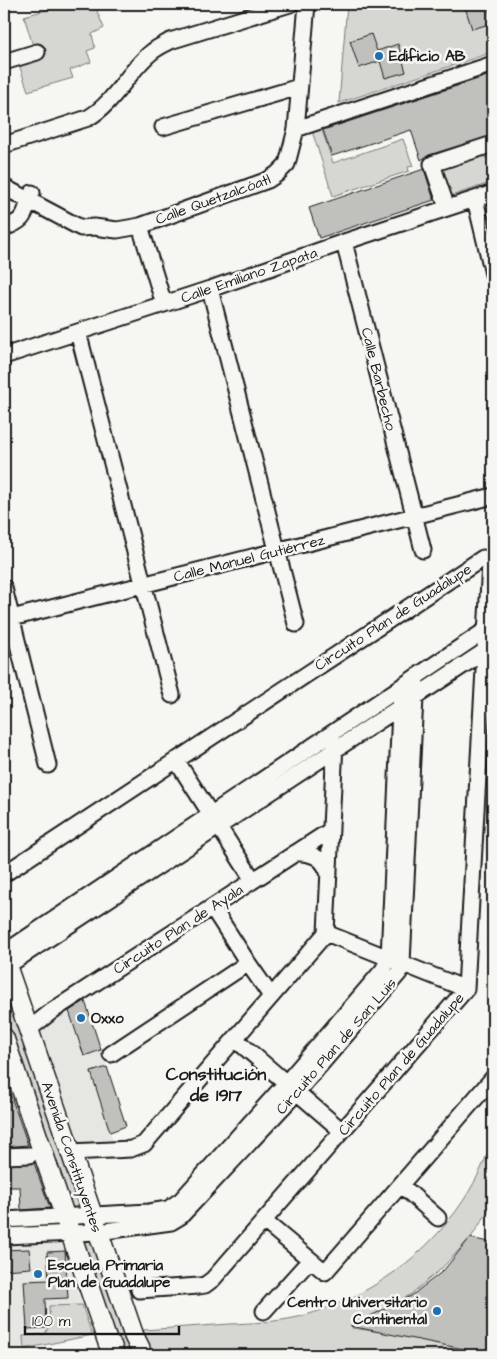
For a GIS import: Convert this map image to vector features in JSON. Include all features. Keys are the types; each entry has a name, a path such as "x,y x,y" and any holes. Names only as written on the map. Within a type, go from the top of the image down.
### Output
{"main road":[{"name":"Avenida Constituyentes","path":"4,961 134,1336 140,1348 140,1355"},
{"name":"Avenida Constituyentes","path":"4,1038 108,1343 112,1346 114,1355"}],"street":[{"path":"4,145 88,118 98,112 110,101 143,59 155,49 170,41 290,4"},
{"name":"Calle Quetzalcóatl","path":"4,177 82,228 94,227 117,230 140,226 268,180 287,164 296,129 307,4"},
{"path":"4,62 37,52"},
{"path":"296,129 493,64"},
{"path":"163,127 299,87"},
{"path":"447,208 432,164 493,144"},
{"name":"Calle Quetzalcóatl","path":"4,187 31,196"},
{"name":"Calle Emiliano Zapata","path":"4,356 210,289 493,193"},
{"path":"4,228 21,220 31,196"},
{"path":"475,199 493,274"},
{"path":"140,226 164,304"},
{"name":"Calle Barbecho","path":"344,242 423,550"},
{"path":"210,289 296,624"},
{"path":"78,332 172,695"},
{"name":"Calle Manuel Gutiérrez","path":"8,619 493,496"},
{"name":"Circuito Plan de Guadalupe","path":"4,874 486,557 489,559 466,989 209,1283 199,1286 139,1290"},
{"path":"4,588 8,619 48,765"},
{"path":"4,961 215,820 335,731 486,630"},
{"path":"215,820 334,751 485,651"},
{"name":"Circuito Plan de San Luis","path":"396,961 416,677"},
{"name":"Circuito Plan de San Luis","path":"396,961 401,687"},
{"path":"71,1152 131,1149 144,1144 326,932 335,731"},
{"path":"176,760 253,880"},
{"name":"Circuito Plan de Ayala","path":"28,1030 52,1010 331,830"},
{"path":"295,853 303,852 317,856 326,866 329,875"},
{"path":"212,907 271,996"},
{"path":"326,932 466,989"},
{"name":"Circuito Plan de San Luis","path":"68,1224 150,1218 181,1200 291,1088 383,970 396,961"},
{"path":"111,1054 248,963"},
{"path":"235,1039 342,1131"},
{"path":"264,1220 325,1272 493,1078"},
{"path":"4,1156 30,1155"},
{"path":"401,1185 438,1218"},
{"path":"4,1220 68,1224"},
{"path":"4,1236 68,1224"},
{"path":"264,1311 310,1260"}],"shaded area":[{"path":"69,4 74,9 87,4 94,4 104,28 92,34 95,48 87,51 91,62 70,70 73,78 28,91 15,53 33,46 24,16"},
{"path":"347,4 493,4 493,52 339,103"},
{"path":"320,124 333,163 403,139 413,166 408,167 409,171 333,196 311,128"},
{"path":"493,149 493,182 451,196 441,167"},
{"path":"4,981 83,1207 81,1210 73,1211 69,1208 4,1019"},
{"path":"85,999 126,1126 110,1132 114,1143 80,1145 40,1027"},
{"path":"493,1136 493,1204 472,1236 441,1269 410,1295 352,1328 404,1335 465,1347 464,1355 329,1355 253,1352 152,1355 143,1330 264,1322 298,1317 331,1307 362,1292 392,1274 419,1252 444,1227 464,1199 481,1168"},
{"path":"91,1239 134,1355 119,1355 82,1240"},
{"name":"Escuela Primaria Plan de Guadalupe","path":"61,1241 92,1335 4,1353 4,1244"},
{"path":"82,1305 92,1335 24,1349 23,1336 45,1334 50,1324 49,1306"}],"building":[{"path":"464,4 487,4 490,13 493,12 493,23 472,29"},
{"name":"Edificio AB","path":"371,34 377,51 398,44 406,72 385,78 380,61 359,68 350,41"},
{"path":"493,74 493,135 429,155 421,160 411,130 332,156 323,130"},
{"path":"424,169 434,200 319,238 309,208"},
{"path":"85,1001 101,1050 84,1056 69,1011"},
{"path":"107,1067 126,1126 110,1132 91,1072"},
{"path":"5,1079 28,1145 4,1147"},
{"path":"34,1163 50,1208 21,1210 20,1187 7,1187 6,1165"},
{"name":"Centro Universitario Continental","path":"470,1238 493,1243 493,1355 350,1326 411,1296 443,1271"},
{"path":"29,1249 31,1268 4,1270 4,1250"},
{"path":"65,1251 68,1298 45,1299 46,1328 27,1329 24,1281 49,1280 47,1252"}],"place":[{"name":"Edificio AB","path":"379,56"},
{"name":"Oxxo","path":"81,1018"},
{"name":"Escuela Primaria Plan de Guadalupe","path":"38,1274"},
{"name":"Centro Universitario Continental","path":"437,1311"}],"district":[{"name":"Constitución de 1917","path":"216,1084"}]}
